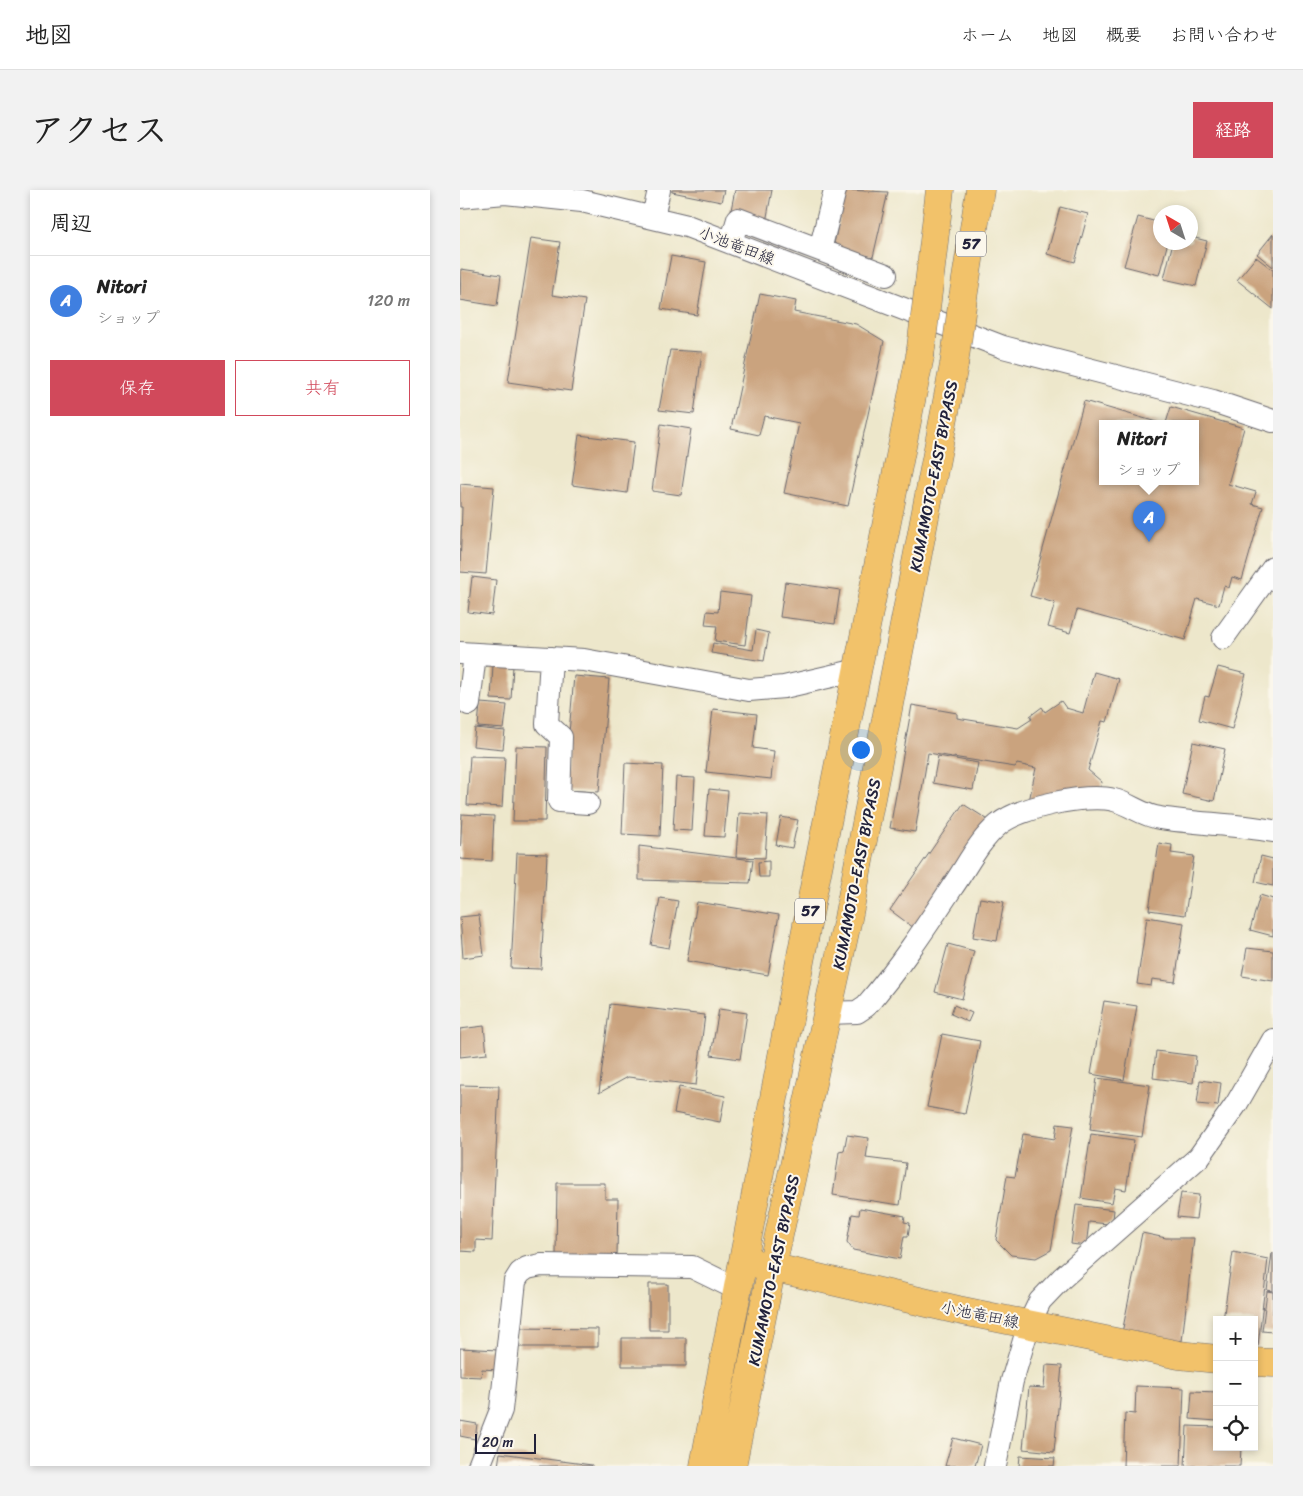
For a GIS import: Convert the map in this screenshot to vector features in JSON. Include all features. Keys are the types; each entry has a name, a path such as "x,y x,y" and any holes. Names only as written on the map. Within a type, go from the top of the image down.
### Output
{"main road":[{"path":"932,190 936,225"},
{"name":"KUMAMOTO-EAST BYPASS","path":"704,1466 745,1261 813,894 920,356 940,190"},
{"name":"KUMAMOTO-EAST BYPASS","path":"732,1466 772,1267 848,918 954,365 980,190"},
{"name":"小池竜田線","path":"745,1261 1029,1324 1178,1355 1213,1359"},
{"path":"1258,1362 1273,1363"}],"street":[{"path":"653,217 658,190"},
{"path":"820,250 835,190"},
{"name":"小池竜田線","path":"460,197 490,192 506,193 582,201 653,217 731,243 1002,347 1213,401 1273,421"},
{"path":"731,243 738,219 886,275"},
{"path":"1223,638 1273,568"},
{"path":"469,704 468,654 584,660 749,690 784,687 858,670"},
{"path":"551,658 547,724 562,737 559,801 588,803"},
{"path":"827,1013 858,1012 866,1006 932,918 986,838 1010,816 1023,810 1070,801 1102,798 1121,802 1153,817 1243,825 1273,831"},
{"path":"995,1466 1012,1381 1029,1324 1040,1301 1062,1278 1199,1157 1237,1103 1273,1040"},
{"path":"479,1466 501,1410 515,1281 520,1273 527,1268 554,1264 692,1267 739,1290"}],"building":[{"path":"672,190 724,190 721,202 672,192"},
{"path":"735,190 772,190 766,222 730,215"},
{"path":"846,190 888,192 873,257 833,248"},
{"path":"1060,207 1088,214 1075,262 1047,254"},
{"path":"1138,217 1153,221 1153,250 1166,250 1159,275 1124,266"},
{"path":"1273,234 1273,267 1257,254"},
{"path":"531,238 560,242 552,295 585,300 571,391 508,382"},
{"path":"1198,239 1207,241 1196,286 1164,279 1171,250 1198,250"},
{"path":"671,256 706,262 697,315 661,309"},
{"path":"1256,257 1273,270 1273,309 1237,280"},
{"path":"461,269 501,275 497,306 460,300"},
{"path":"760,294 796,301 794,312 856,324 884,341 848,506 784,493 799,423 764,416 759,435 731,429"},
{"path":"670,350 702,352 694,414 659,410"},
{"path":"1084,401 1150,420 1099,420 1099,485 1199,485 1199,420 1167,420 1171,407 1244,428 1228,484 1256,492 1252,504 1263,507 1242,580 1232,577 1229,588 1224,586 1219,605 1197,599 1185,640 1077,610 1070,633 1048,627 1055,603 1030,596"},
{"path":"661,424 691,429 681,495 652,491"},
{"path":"579,435 634,442 627,493 572,485"},
{"path":"460,484 494,487 486,574 460,572 462,507 460,507"},
{"path":"472,577 496,580 492,615 468,612"},
{"path":"785,582 840,590 835,624 780,617"},
{"path":"720,592 751,596 745,645 715,641 717,626 705,625 707,611 718,612"},
{"path":"756,630 769,633 764,661 711,653 713,643 753,650"},
{"path":"493,665 513,666 511,700 491,699"},
{"path":"1218,667 1246,674 1232,729 1199,720 1205,696 1209,697"},
{"path":"1094,672 1119,679 1107,722 1102,721 1088,770 1102,782 1099,795 1028,806 1036,768 1017,764 1015,767 928,753 915,832 890,828 912,705 957,713 957,718 1018,728 1032,719 1030,716 1042,707 1045,712 1061,701 1066,708 1083,713"},
{"path":"574,676 609,679 599,792 564,790"},
{"path":"480,703 507,705 504,729 478,727"},
{"path":"713,709 757,714 753,748 774,751 771,779 706,772"},
{"path":"475,728 505,731 503,749 473,746"},
{"path":"1193,742 1225,749 1214,801 1182,794"},
{"path":"516,746 547,747 545,821 513,821"},
{"path":"470,756 505,757 502,807 467,805"},
{"path":"938,756 978,763 973,790 933,783"},
{"path":"625,763 663,765 660,836 622,834"},
{"path":"676,777 695,778 692,831 673,830"},
{"path":"709,789 728,791 724,837 705,836"},
{"path":"963,804 990,821 914,928 890,910"},
{"path":"739,813 768,815 765,858 736,857"},
{"path":"462,814 494,816 492,861 460,859"},
{"path":"781,817 798,820 792,848 776,845"},
{"path":"1159,843 1172,845 1171,853 1194,856 1185,915 1149,910"},
{"path":"639,846 753,860 750,883 639,880"},
{"path":"517,853 547,854 541,969 511,968"},
{"path":"1261,856 1273,859 1273,886 1255,882"},
{"path":"769,861 769,877 759,877 758,862"},
{"path":"1260,895 1273,899 1273,936 1250,930"},
{"path":"660,898 678,901 669,948 651,945"},
{"path":"980,898 1004,902 997,941 973,937"},
{"path":"697,902 779,915 768,975 687,961"},
{"path":"479,915 484,955 463,958 460,917"},
{"path":"1147,917 1184,923 1175,982 1152,979 1151,986 1137,984"},
{"path":"948,944 974,951 962,999 935,992"},
{"path":"1247,948 1273,951 1273,981 1242,976"},
{"path":"1104,1001 1137,1006 1124,1080 1091,1074"},
{"path":"610,1004 705,1015 696,1085 628,1077 599,1093"},
{"path":"954,1005 972,1013 968,1022 951,1014"},
{"path":"719,1009 747,1013 740,1059 711,1055"},
{"path":"484,1026 487,1054 460,1057 460,1029"},
{"path":"942,1034 980,1041 965,1114 927,1107"},
{"path":"1156,1051 1196,1056 1193,1083 1153,1078"},
{"path":"1097,1078 1150,1085 1142,1137 1090,1130"},
{"path":"1200,1080 1221,1083 1218,1106 1197,1104"},
{"path":"460,1085 499,1086 492,1241 476,1240 476,1252 460,1251"},
{"path":"679,1087 725,1096 720,1122 674,1113"},
{"path":"1057,1124 1073,1126 1051,1250 1036,1258 1011,1255 996,1240 1007,1176 1015,1177 1023,1134 1055,1139"},
{"path":"1091,1134 1134,1140 1126,1190 1115,1188 1112,1203 1081,1198"},
{"path":"847,1135 869,1138 866,1158 906,1163 900,1205 833,1195 839,1152 844,1151"},
{"path":"557,1183 605,1183 605,1199 618,1199 617,1256 556,1255"},
{"path":"1181,1193 1199,1195 1196,1219 1177,1217"},
{"path":"1076,1205 1114,1210 1113,1219 1108,1224 1089,1222 1086,1246 1071,1244"},
{"path":"860,1208 905,1216 904,1222 910,1223 908,1236 904,1236 900,1259 853,1250 847,1242 852,1214 859,1215"},
{"path":"1142,1233 1166,1238 1194,1238 1182,1341 1151,1339 1122,1333"},
{"path":"1233,1252 1268,1259 1258,1346 1258,1316 1224,1316"},
{"path":"1273,1253 1273,1291 1267,1290"},
{"path":"649,1284 668,1284 668,1330 649,1330"},
{"path":"1267,1291 1273,1292 1273,1332 1262,1331"},
{"path":"520,1328 598,1329 598,1347 519,1347"},
{"path":"622,1338 686,1338 686,1366 622,1366"},
{"path":"460,1348 498,1350 497,1370 482,1369 481,1377 460,1376"},
{"path":"1046,1365 1062,1366 1054,1452 1023,1449 1029,1387 1044,1388"},
{"path":"1136,1386 1184,1388 1181,1466 1123,1466 1125,1413 1135,1414"},
{"path":"1192,1391 1213,1392 1213,1421 1190,1419"},
{"path":"460,1421 477,1424 475,1439 460,1436"},
{"path":"1187,1426 1213,1427 1213,1451 1241,1451 1240,1466 1185,1466"},
{"path":"953,1438 981,1445 975,1466 945,1466"},
{"path":"500,1453 592,1465 592,1466 498,1466"},
{"path":"1020,1456 1055,1458 1054,1466 1019,1466"}],"place":[{"name":"Nitori","path":"1149,542"}]}
